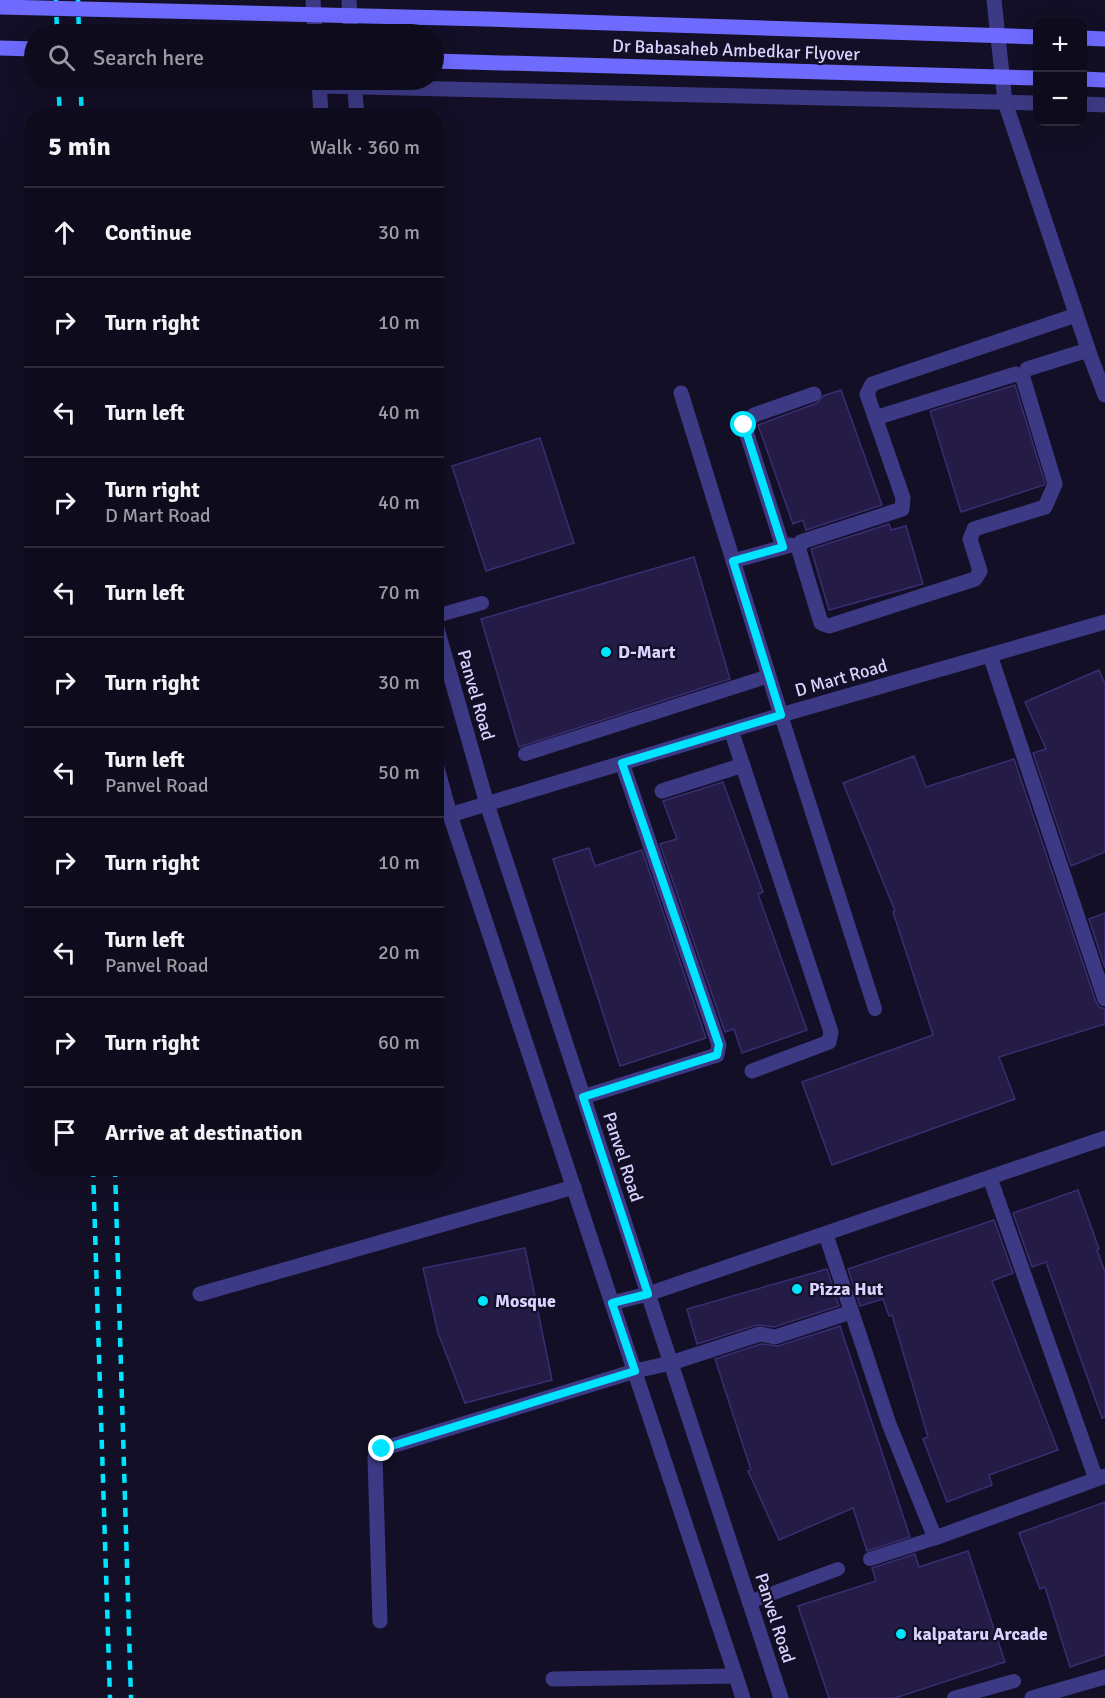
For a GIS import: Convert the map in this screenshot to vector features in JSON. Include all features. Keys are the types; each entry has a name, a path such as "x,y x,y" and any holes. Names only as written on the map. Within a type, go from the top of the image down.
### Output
{"main road":[{"name":"Dr Babasaheb Ambedkar Flyover","path":"0,7 487,19 1033,37"},
{"path":"0,48 24,49"},
{"name":"Dr Babasaheb Ambedkar Flyover","path":"444,61 1033,78"}],"street":[{"path":"313,0 314,24"},
{"path":"349,0 350,24"},
{"path":"994,0 1005,102 1076,315 1094,354 1105,395"},
{"path":"444,86 1033,103"},
{"path":"319,90 321,108"},
{"path":"355,90 356,108"},
{"path":"1087,104 1105,105"},
{"path":"874,418 1016,374 1023,378 1055,484 1045,507 974,530 970,539 980,571 975,579 829,626 821,623 799,550 801,542 902,509 903,498 874,418 867,394 872,384 1076,315"},
{"path":"1027,369 1094,354"},
{"path":"681,393 781,715"},
{"path":"733,561 788,546 744,425 753,415 814,393"},
{"name":"D Mart Road","path":"450,815 781,715 1105,622"},
{"name":"Panvel Road","path":"444,654 487,804 781,1698"},
{"path":"990,655 1105,999"},
{"path":"731,730 831,1032 829,1042 752,1071"},
{"path":"583,1097 717,1055 719,1045 622,763"},
{"path":"662,791 742,765"},
{"path":"444,793 743,1698"},
{"path":"612,1303 648,1294 825,1235 1105,1138"},
{"path":"825,1235 889,1424 935,1538 1101,1477 990,1178"},
{"path":"201,1294 574,1186"},
{"path":"380,1621 375,1457 382,1449 635,1371 671,1363 760,1334 775,1337 851,1312"},
{"path":"553,1679 736,1676"},
{"path":"1032,1698 1105,1677"}],"lane":[{"path":"444,613 482,603"},
{"path":"525,754 769,676"},
{"path":"781,715 875,1009"},
{"path":"870,1559 935,1538"},
{"path":"749,1602 838,1569"},
{"path":"954,1698 1014,1681"}],"building":[{"path":"1015,385 1045,483 961,512 930,411"},
{"path":"841,390 882,505 806,530 803,520 793,524 758,425 817,403 823,396"},
{"path":"540,438 574,543 486,571 452,466"},
{"path":"889,524 891,530 906,526 923,584 829,610 811,549"},
{"name":"D-Mart","path":"694,557 730,679 519,747 481,619"},
{"path":"1099,670 1105,684 1105,852 1071,866 1033,753 1046,749 1025,702"},
{"path":"914,756 926,787 1014,759 1096,1002 1099,1007 1105,1009 1105,1024 999,1057 1015,1099 832,1165 802,1082 933,1035 893,912 895,911 843,783"},
{"path":"723,782 763,892 758,894 807,1030 742,1053 734,1029 725,1032 660,844 677,839 663,801"},
{"path":"589,848 595,866 642,850 706,1038 620,1066 553,859"},
{"path":"1105,913 1105,968 1089,919"},
{"path":"1078,1190 1105,1272 1105,1417 1102,1418 1046,1262 1032,1267 1013,1213"},
{"path":"994,1220 1013,1273 992,1281 1058,1450 989,1475 992,1485 947,1502 923,1439 928,1437 892,1315 889,1316 883,1299 860,1306 848,1269"},
{"name":"Mosque","path":"525,1248 552,1380 465,1403 438,1333 423,1268"},
{"name":"Pizza Hut","path":"827,1269 839,1306 774,1327 757,1325 697,1344 687,1309"},
{"path":"840,1326 910,1537 867,1551 853,1508 779,1540 748,1471 751,1470 715,1359 761,1344 778,1346"},
{"path":"1105,1502 1105,1655 1070,1667 1045,1587 1040,1589 1019,1533"},
{"name":"kalpataru Arcade","path":"968,1551 1005,1662 895,1698 829,1698 798,1606 876,1581 872,1568 915,1554 919,1567"}],"railway":[{"path":"56,0 57,24"},
{"path":"78,0 79,24"},
{"path":"59,90 60,108"},
{"path":"81,90 82,108"},
{"path":"93,1176 110,1698"},
{"path":"115,1176 131,1698"}],"place":[{"name":"D-Mart","path":"606,652"},
{"name":"Pizza Hut","path":"797,1289"},
{"name":"Mosque","path":"483,1301"},
{"name":"kalpataru Arcade","path":"901,1634"}],"route":[{"path":"382,1449 635,1371 612,1303 648,1294 583,1097 717,1055 719,1045 622,763 781,715 733,561 783,547 744,425"}]}
